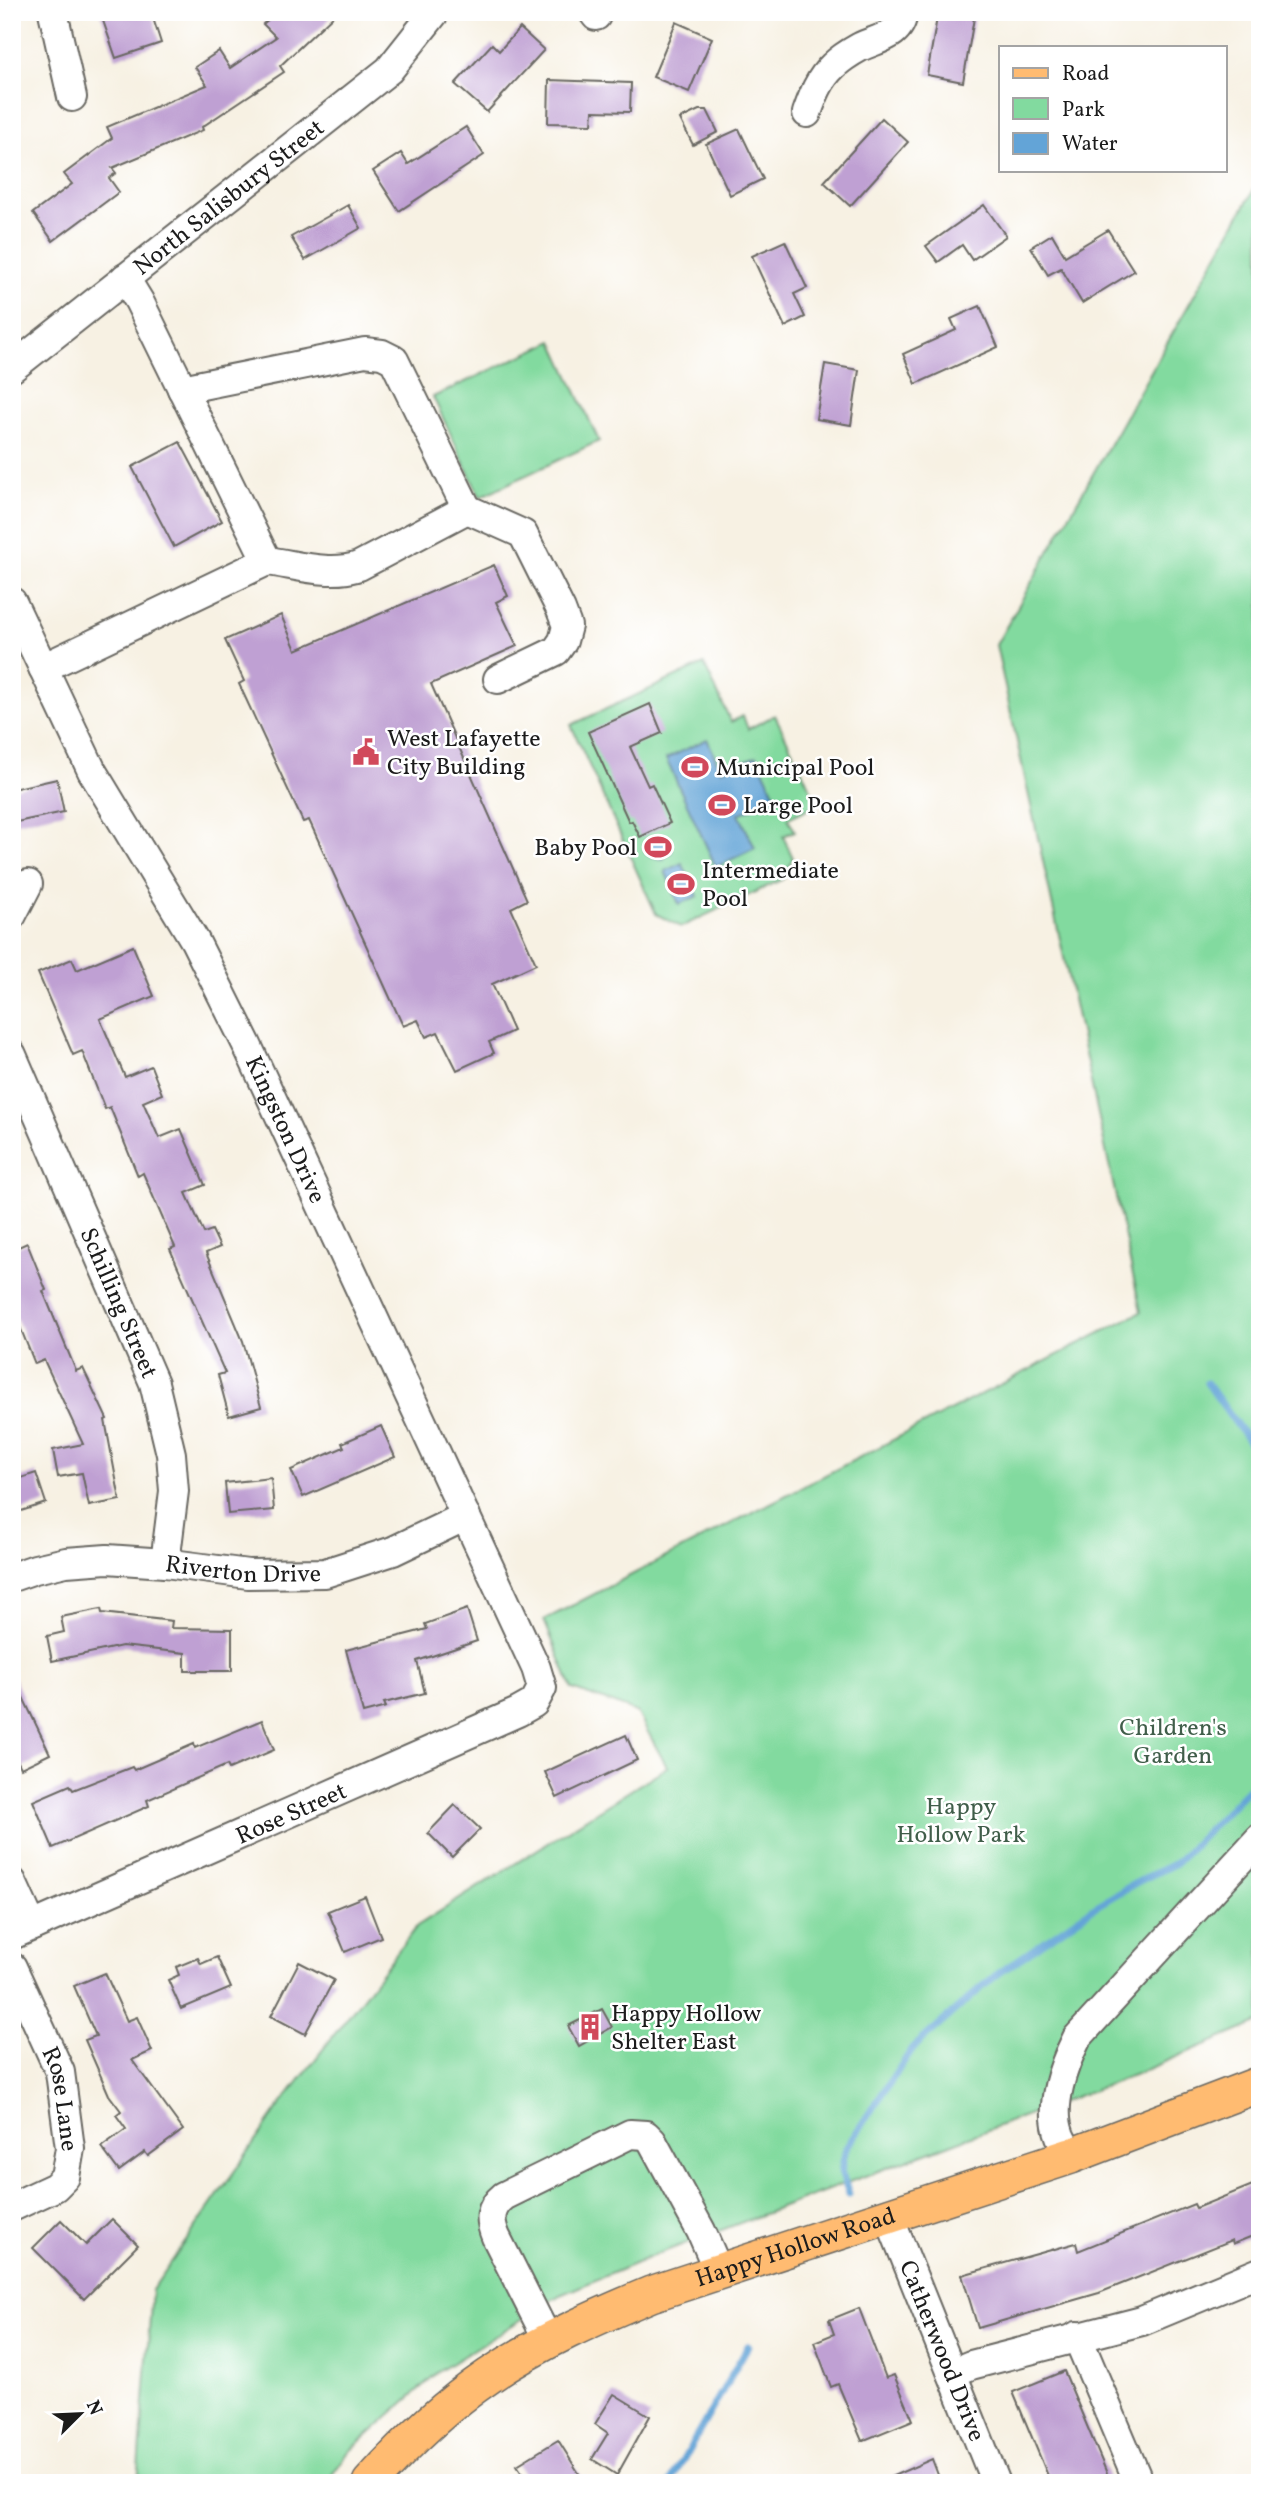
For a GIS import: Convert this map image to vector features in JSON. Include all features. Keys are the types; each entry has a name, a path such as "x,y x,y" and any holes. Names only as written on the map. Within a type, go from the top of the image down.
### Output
{"main road":[{"name":"Happy Hollow Road","path":"370,2483 416,2436 489,2376 549,2342 632,2302 1071,2156 1260,2084"}],"street":[{"path":"53,12 72,97"},
{"name":"North Salisbury Street","path":"12,368 390,70 435,12"},
{"path":"807,113 824,75 860,47 888,37 897,29 903,12"},
{"path":"125,278 183,388 267,561"},
{"path":"183,388 365,352 382,354 394,360 467,509 523,534 567,626 563,641 556,651 498,679"},
{"path":"43,668 267,561 345,571 467,509"},
{"name":"Kingston Drive","path":"12,602 92,771 195,942 246,1043 536,1668"},
{"path":"12,915 28,884"},
{"name":"Schilling Street","path":"12,1055 154,1383 171,1454 174,1491 165,1563"},
{"name":"Riverton Drive","path":"12,1577 66,1562 107,1559 165,1563 248,1574 325,1573 393,1551 466,1516"},
{"name":"Rose Street","path":"22,1930 518,1712 534,1703 542,1688 536,1668"},
{"path":"1071,2156 1059,2133 1057,2111 1065,2062 1077,2038 1260,1838"},
{"path":"12,1882 22,1930"},
{"name":"Rose Lane","path":"12,1967 60,2072 70,2148 65,2177 55,2187 12,2207"},
{"path":"549,2342 496,2237 490,2222 492,2211 497,2201 504,2196 630,2134 646,2135 652,2141 701,2231 719,2272"},
{"name":"Catherwood Drive","path":"889,2217 996,2483"},
{"path":"952,2373 971,2365 1142,2320 1260,2272"},
{"path":"1077,2336 1139,2483"}],"green space":[{"name":"Happy Hollow Park","path":"1260,179 1260,2022 1131,2076 655,2255 560,2295 438,2372 348,2453 326,2483 138,2483 152,2290 279,2107 417,1926 667,1767 637,1712 572,1689 544,1620 1141,1312 996,645"},
{"path":"553,341 599,441 480,497 433,397"},
{"name":"Municipal Pool","path":"704,664 731,722 743,716 748,729 775,715 818,804 788,818 795,831 783,836 793,858 783,879 681,927 656,914 571,725"}],"water":[{"name":"Large Pool","path":"707,739 721,770 757,756 776,797 739,814 755,848 716,867 666,759"},
{"name":"Baby Pool","path":"665,835 672,851 663,859 651,857 645,852 646,842 653,837"},
{"name":"Intermediate Pool","path":"682,863 698,896 679,904 665,871"}],"building":[{"path":"100,12 151,12 161,43 116,58"},
{"path":"277,12 337,12 280,66 284,72 202,127 203,130 112,168 116,173 109,178 119,192 53,241 33,213 72,184 64,174 112,138 107,127 207,85 195,67 219,51 230,68 276,37 263,24"},
{"path":"938,12 975,12 963,82 927,75"},
{"path":"676,22 712,38 689,92 653,77"},
{"path":"520,28 544,50 487,112 455,84 492,44 499,51"},
{"path":"549,80 631,83 630,112 593,111 592,124 548,123"},
{"path":"699,110 707,110 718,132 693,145 680,119"},
{"path":"882,118 908,142 850,206 824,182"},
{"path":"466,127 484,155 399,211 373,171 401,153 408,164"},
{"path":"739,129 763,179 730,195 706,144"},
{"path":"348,205 361,228 305,260 291,237"},
{"path":"984,205 1006,236 972,260 962,245 938,262 926,246"},
{"path":"1108,230 1134,271 1082,303 1061,268 1048,275 1031,247 1052,234 1065,256"},
{"path":"785,241 807,288 794,294 805,317 785,327 752,256"},
{"path":"980,306 998,347 916,384 903,354 956,330 951,319"},
{"path":"825,364 859,370 851,425 816,419"},
{"path":"180,442 222,521 174,547 132,467"},
{"name":"West Lafayette City Building","path":"494,565 508,596 496,602 517,646 431,684 527,900 511,908 536,964 492,984 513,1031 489,1042 494,1053 457,1070 438,1032 426,1037 418,1020 403,1026 309,820 303,822 239,684 244,681 225,640 281,615 296,650"},
{"path":"650,704 662,733 630,747 648,786 652,784 670,823 640,837 632,821 629,822 588,732"},
{"path":"57,779 64,812 12,823 12,789"},
{"path":"133,946 154,996 100,1019 125,1077 151,1066 162,1094 143,1102 159,1138 181,1129 205,1185 186,1193 204,1233 212,1230 220,1247 206,1253 243,1341 261,1407 229,1416 218,1375 225,1373 170,1249 175,1247 143,1173 138,1176 110,1107 105,1109 82,1051 73,1055 38,973 72,959 77,970"},
{"path":"27,1243 46,1290 43,1291 76,1371 83,1368 107,1419 105,1420 120,1500 89,1506 82,1473 58,1477 53,1450 83,1444 44,1360 35,1364 12,1307 12,1250"},
{"path":"381,1426 395,1457 303,1497 291,1470 344,1447 342,1443"},
{"path":"36,1473 46,1503 12,1514 12,1481"},
{"path":"271,1478 274,1510 228,1514 225,1483"},
{"path":"101,1609 102,1613 172,1621 171,1628 232,1629 232,1671 185,1671 185,1653 122,1646 52,1661 47,1636 64,1632 61,1617"},
{"path":"467,1609 477,1641 417,1661 425,1693 384,1703 386,1707 363,1713 346,1650 427,1629 425,1624"},
{"path":"12,1674 50,1754 21,1768 12,1750"},
{"path":"262,1720 274,1750 229,1769 227,1765 147,1800 149,1806 53,1848 33,1801 70,1785 73,1790 132,1767 134,1770 194,1744 195,1748"},
{"path":"626,1735 637,1760 557,1798 545,1772"},
{"path":"455,1805 480,1829 452,1857 428,1833"},
{"path":"365,1896 381,1937 345,1952 328,1911"},
{"path":"217,1957 231,1988 181,2009 168,1980 179,1975 176,1967 198,1958 201,1964"},
{"path":"299,1962 334,1980 305,2034 271,2016"},
{"path":"105,1973 127,2021 137,2017 152,2051 132,2060 183,2130 148,2156 145,2152 119,2171 101,2147 126,2129 116,2115 121,2111 109,2095 85,2040 96,2036 74,1986"},
{"name":"Happy Hollow Shelter East","path":"602,2009 612,2027 579,2046 568,2026"},
{"path":"1260,2182 1260,2233 1233,2244 1232,2240 1099,2293 978,2328 962,2275 1076,2243 1078,2251 1194,2204 1196,2208"},
{"path":"112,2219 138,2245 84,2299 33,2248 61,2220 86,2245"},
{"path":"859,2308 886,2378 894,2375 913,2420 862,2441 838,2384 831,2387 814,2342 834,2334 829,2320"},
{"path":"1064,2371 1111,2483 1051,2483 1013,2392"},
{"path":"614,2394 650,2416 617,2475 592,2459 608,2433 595,2424"},
{"path":"558,2440 585,2483 529,2483 517,2465"},
{"path":"932,2459 941,2483 877,2483"}],"waterway":[{"path":"1207,1383 1260,1457"},
{"path":"849,2194 841,2171 846,2148 913,2048 995,1976 1093,1908 1176,1863 1260,1777"},
{"path":"670,2483 748,2346"}],"place":[{"name":"West Lafayette City Building","path":"366,752"},
{"name":"Municipal Pool","path":"695,767"},
{"name":"Large Pool","path":"722,805"},
{"name":"Baby Pool","path":"658,847"},
{"name":"Intermediate Pool","path":"681,884"},
{"name":"Happy Hollow Shelter East","path":"590,2027"}],"park label":[{"name":"Children's Garden","path":"1173,1741"}]}
